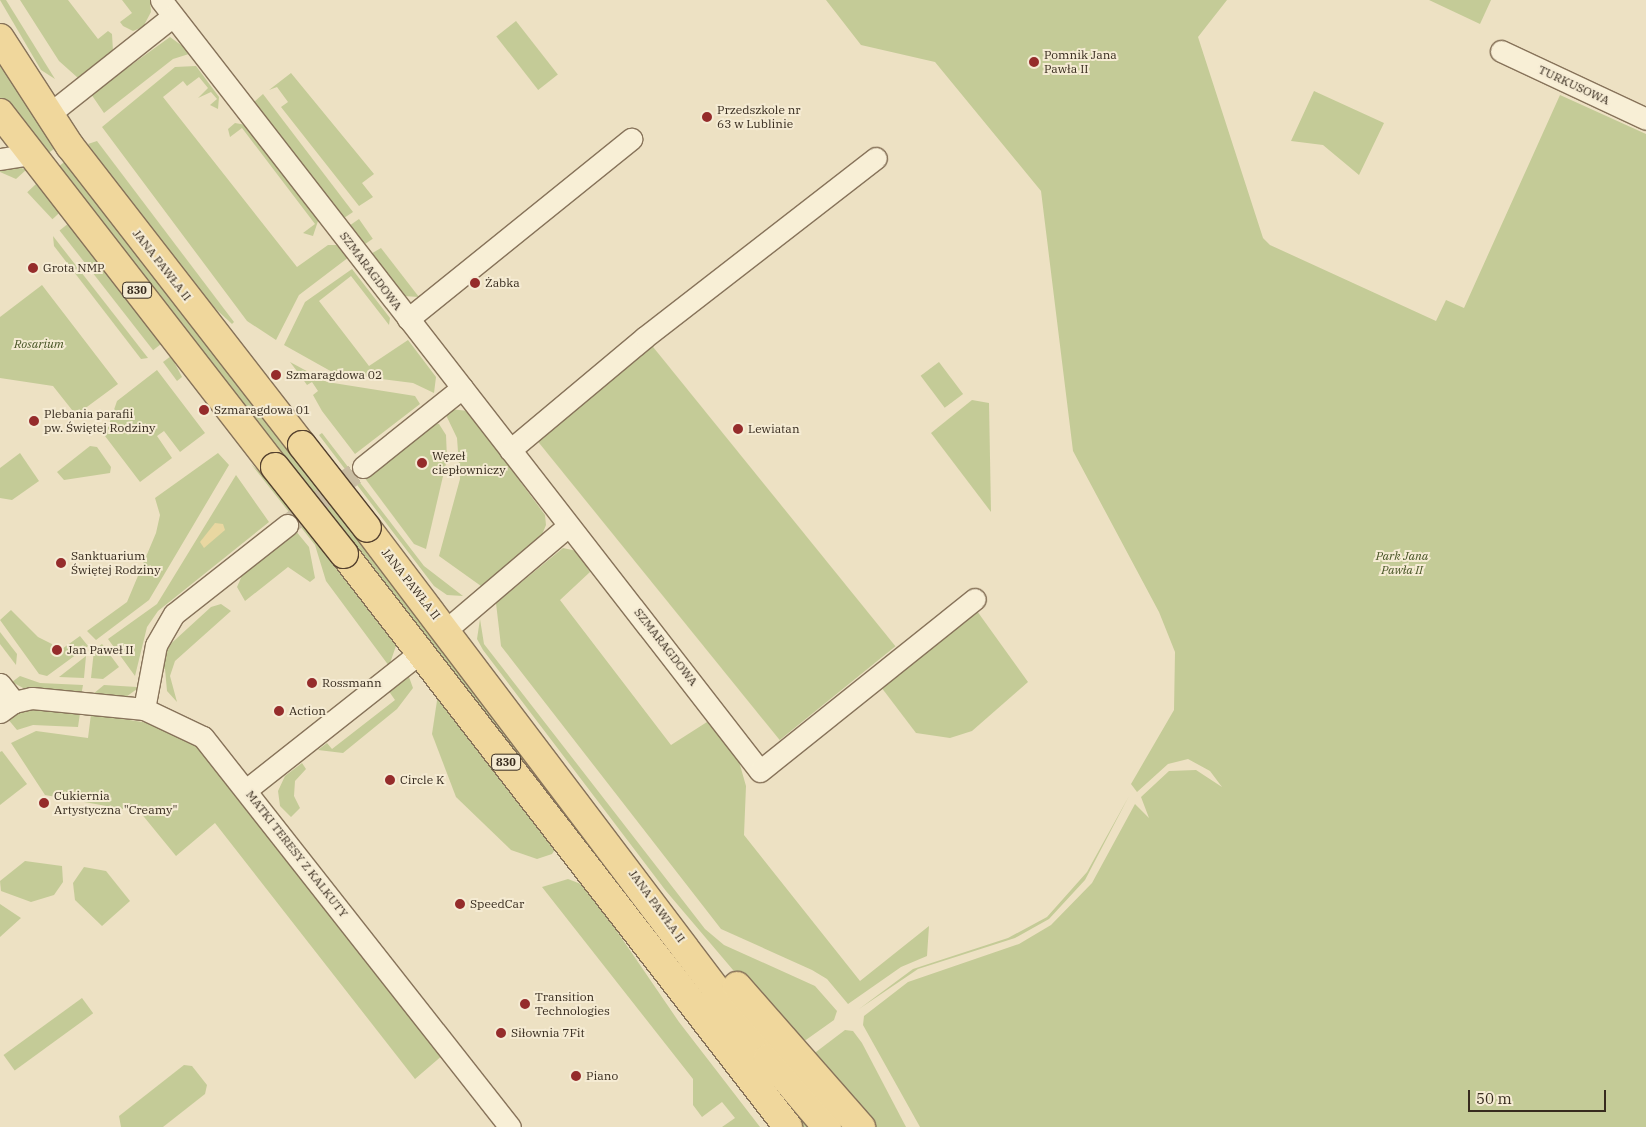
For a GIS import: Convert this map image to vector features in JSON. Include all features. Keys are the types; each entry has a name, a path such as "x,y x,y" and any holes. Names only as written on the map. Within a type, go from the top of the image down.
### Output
{"main road":[{"name":"JANA PAWŁA II","path":"0,38 48,116 447,630 632,873 768,1058 827,1127"},
{"name":"830","path":"0,113 421,652 788,1127"},
{"path":"632,873 700,942 861,1127"}],"street":[{"name":"SZMARAGDOWA","path":"48,116 167,8 760,771 975,599"},
{"name":"TURKUSOWA","path":"1502,51 1646,119"},
{"path":"408,319 631,139"},
{"path":"0,159 32,154"},
{"path":"510,450 652,331 876,158"},
{"path":"363,467 462,388"},
{"path":"144,709 156,645 174,614 286,525"},
{"path":"447,630 568,526"},
{"path":"246,790 421,652"},
{"name":"MATKI TERESY Z KALKUTY","path":"0,684 7,707 32,698 144,709 202,737 246,790 510,1127"}],"green space":[{"path":"0,0 6,0 55,79 41,70"},
{"path":"20,0 68,0 98,39 108,31 112,34 113,51 78,78 59,61"},
{"path":"122,0 150,0 151,12 143,27 133,31 123,26 120,22 132,13"},
{"name":"Park Jana Pawła II","path":"826,0 1227,0 1198,37 1263,238 1270,245 1436,321 1446,300 1464,308 1560,95 1646,134 1646,1127 920,1127 863,1025 864,1016 908,982 1019,944 1051,925 1092,883 1135,804 1149,818 1141,797 1169,771 1196,770 1222,787 1210,771 1188,759 1168,764 1137,792 1131,784 1174,710 1175,652 1159,612 1073,451 1041,191 935,62 861,45"},
{"path":"1429,0 1491,0 1480,24"},
{"path":"516,21 558,75 538,90 496,36"},
{"path":"170,37 192,53 173,59 104,113 91,94"},
{"path":"0,66 59,145 46,155 0,99"},
{"path":"196,66 219,97 218,109 210,105 217,99 211,92 198,98 208,88 199,77 187,86 183,81 163,97 297,267 328,245 337,245 349,257 299,295 276,340 247,321 102,127 175,67"},
{"path":"291,73 374,174 362,183 373,197 359,206 281,107 288,102 277,87 269,90"},
{"path":"1314,91 1384,123 1359,175 1323,145 1291,141"},
{"path":"263,94 353,212 344,218 253,103"},
{"path":"235,123 246,125 319,218 313,236 303,233 315,224 242,128 230,137 228,129"},
{"path":"97,141 234,322 232,324 205,299 105,168 88,144"},
{"path":"69,158 815,1127 801,1127 57,168"},
{"path":"0,165 19,167 26,170 16,179 0,172"},
{"path":"36,184 61,211 52,219 27,192"},
{"path":"359,219 373,239 364,245 350,225"},
{"path":"69,223 163,343 153,350 60,230"},
{"path":"53,236 148,358 141,359 54,246"},
{"path":"381,248 419,297 403,296 369,255"},
{"path":"352,269 390,318 389,325 351,276 319,301 369,366 408,340 436,377 434,393 413,383 334,373 284,345 305,302"},
{"name":"Rosarium","path":"42,285 118,384 76,415 53,386 0,378 0,317"},
{"path":"645,337 895,646 780,740 529,431"},
{"path":"171,356 182,377 177,381 163,362"},
{"path":"290,362 327,382 415,396 420,404 355,454 322,411 313,395 318,391 312,382 307,385 302,378 305,375 300,375"},
{"path":"939,362 963,394 945,408 921,376"},
{"path":"157,370 205,433 180,452 164,431 157,436 172,458 140,482 105,436 117,401"},
{"path":"972,400 989,403 991,512 931,433"},
{"path":"450,409 468,411 545,515 546,525 541,537 481,586 439,556 460,479 457,438 445,413"},
{"path":"432,423 439,424 446,435 447,459 426,549 414,544 364,477"},
{"path":"322,433 424,566 463,596 447,595 434,586 319,435"},
{"path":"90,446 97,447 111,467 110,473 64,480 57,472"},
{"path":"20,453 39,481 12,500 0,498 0,468"},
{"path":"218,453 229,465 149,600 96,640 87,631 127,602 156,533 160,515 155,498"},
{"path":"251,464 283,494 397,643 389,666 326,581 315,545"},
{"path":"236,475 269,522 158,611 147,627 135,676 108,639 157,604"},
{"path":"295,530 309,547 315,578 310,582 288,567 245,601 237,587 244,571"},
{"path":"563,548 577,551 590,572 560,600 671,745 707,722 738,758 746,786 744,835 860,981 929,926 927,956 901,967 848,1004 827,979 812,970 721,929 501,646 496,603"},
{"path":"221,604 231,611 175,661 170,676 177,702 167,691 165,669 161,668 164,650 211,607"},
{"path":"11,610 38,637 52,644 55,654 80,636 88,646 47,676 39,674 0,620"},
{"path":"977,611 1028,682 972,731 950,738 916,733 878,683"},
{"path":"480,619 484,644 705,929 724,945 815,986 837,1011 834,1020 803,1042 789,1036 666,891 483,650 477,639"},
{"path":"0,632 17,654 16,665 0,644"},
{"path":"102,644 119,667 103,679 91,678 94,650"},
{"path":"86,656 84,678 59,677"},
{"path":"20,676 40,683 83,685 81,696 25,689 12,682"},
{"path":"409,677 413,688 397,709 343,753 318,750 327,743 332,749 395,700 388,690 401,678"},
{"path":"104,685 137,687 137,689 123,699 93,694"},
{"path":"438,694 557,846 552,854 537,859 511,850 456,797 432,734"},
{"path":"27,707 80,713 78,727 33,725 17,730 7,718"},
{"path":"91,714 155,724 191,739 208,755 444,1054 415,1079 215,823 176,856 140,812 45,795 11,743 36,731 88,738"},
{"path":"2,751 27,784 0,805 0,752"},
{"path":"302,763 306,769 295,781 294,796 300,808 291,817 280,806 278,791 285,776"},
{"path":"1129,796 1085,880 1049,919 1015,938 918,969 859,1009 913,969 1008,938 1047,917 1087,872"},
{"path":"25,861 62,866 63,882 54,895 31,902 1,891 0,881"},
{"path":"84,867 106,871 130,901 102,926 75,900 73,883"},
{"path":"568,879 586,886 679,1022 760,1127 722,1127 735,1118 722,1102 702,1117 693,1105 693,1079 542,887"},
{"path":"0,904 21,918 0,937"},
{"path":"82,998 93,1013 15,1070 4,1055"},
{"path":"845,1030 853,1031 862,1043 906,1127 871,1127 812,1055"},
{"path":"184,1065 192,1066 207,1085 205,1094 163,1127 121,1127 119,1116"}],"sand":[{"path":"215,523 223,524 225,530 204,548 200,542"}],"tunnel":[{"path":"287,525 363,467"}],"place":[{"name":"Pomnik Jana Pawła II","path":"1034,62"},
{"name":"Przedszkole nr 63 w Lublinie","path":"707,117"},
{"name":"Grota NMP","path":"33,268"},
{"name":"Żabka","path":"475,283"},
{"name":"Szmaragdowa 02","path":"276,375"},
{"name":"Szmaragdowa 01","path":"204,410"},
{"name":"Plebania parafii pw. Świętej Rodziny","path":"34,421"},
{"name":"Lewiatan","path":"738,429"},
{"name":"Węzeł ciepłowniczy","path":"422,463"},
{"name":"Sanktuarium Świętej Rodziny","path":"61,563"},
{"name":"Jan Paweł II","path":"57,650"},
{"name":"Rossmann","path":"312,683"},
{"name":"Action","path":"279,711"},
{"name":"Circle K","path":"390,780"},
{"name":"Cukiernia Artystyczna \"Creamy\"","path":"44,803"},
{"name":"SpeedCar","path":"460,904"},
{"name":"Transition Technologies","path":"525,1004"},
{"name":"Siłownia 7Fit","path":"501,1033"},
{"name":"Piano","path":"576,1076"}]}
